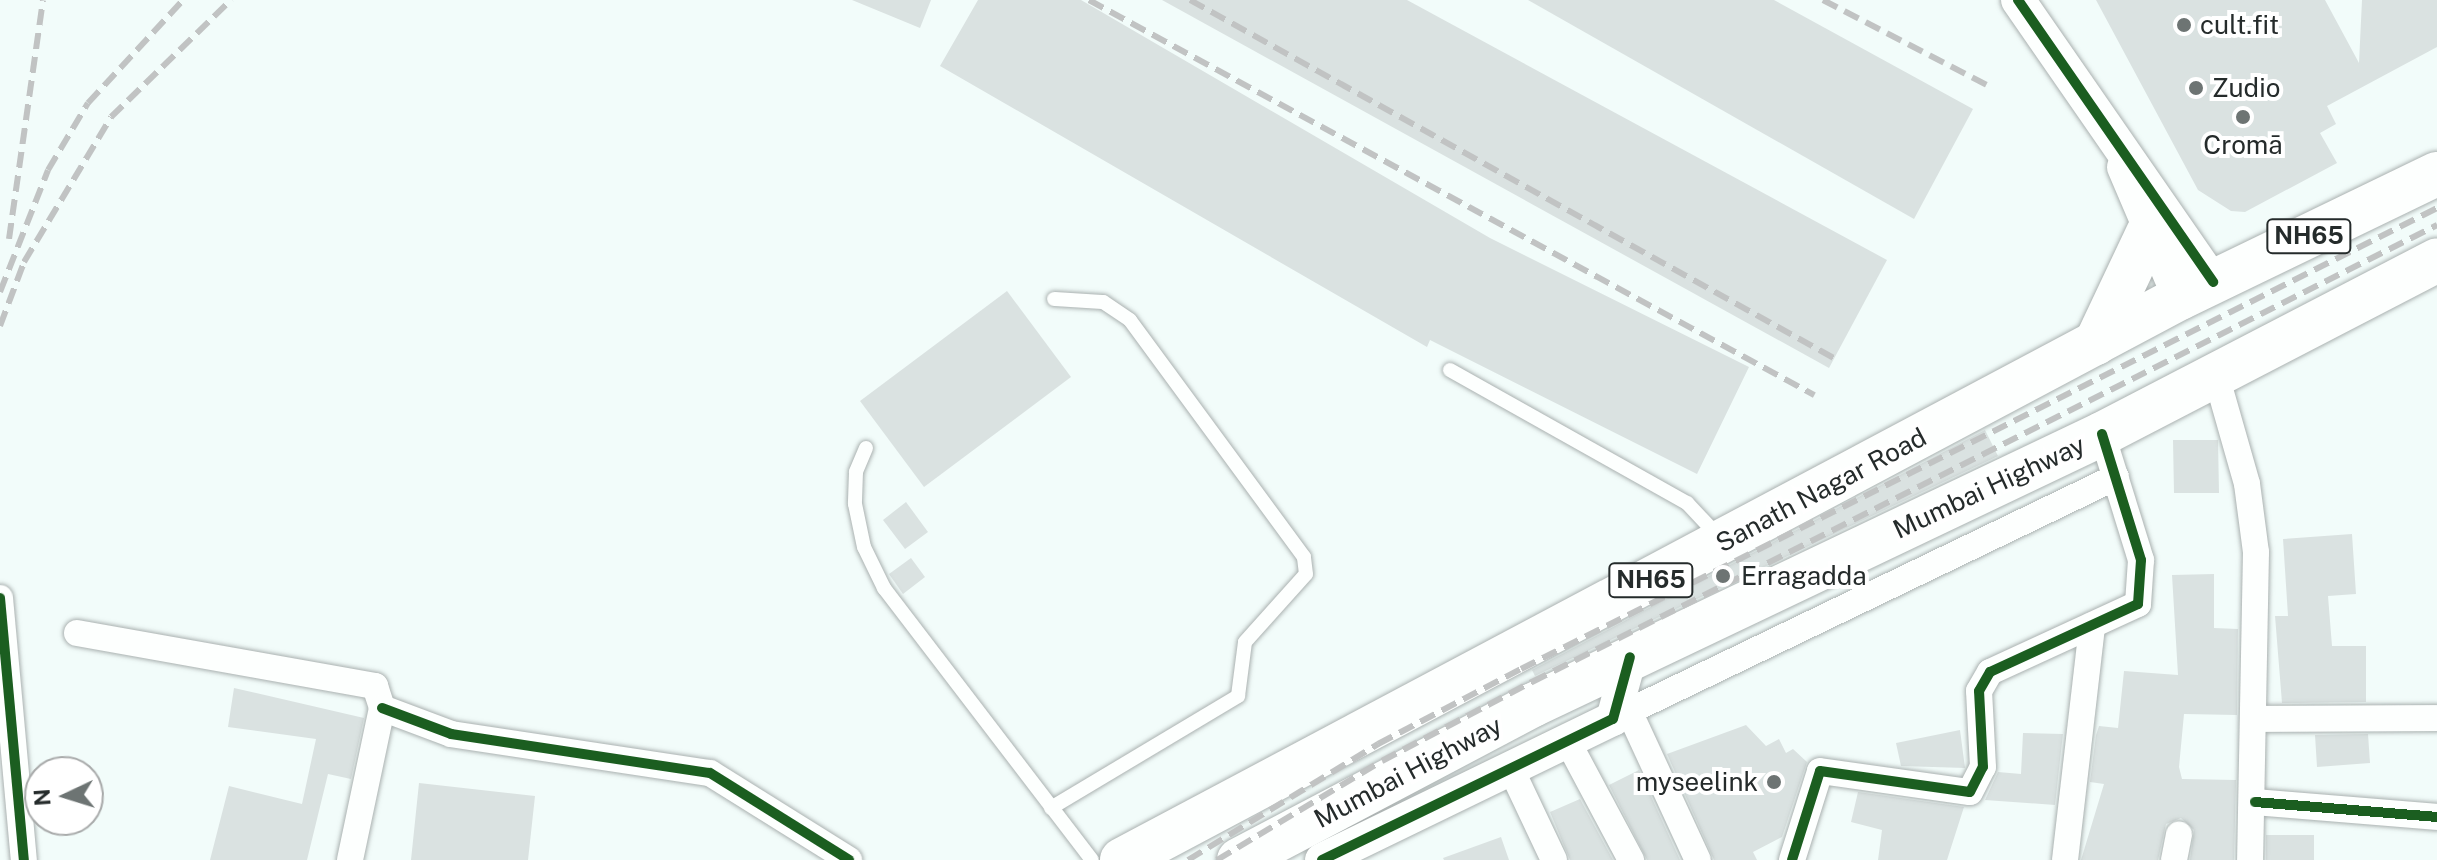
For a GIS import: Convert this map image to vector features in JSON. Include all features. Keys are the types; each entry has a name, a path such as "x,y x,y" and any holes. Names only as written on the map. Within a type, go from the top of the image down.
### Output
{"highway":[{"name":"NH65","path":"2197,290 2437,174"},
{"path":"2096,343 2148,233"},
{"name":"Mumbai Highway","path":"1239,860 1332,849 1460,744 1630,657 1883,563 2102,434 2437,260"},
{"name":"Sanath Nagar Road","path":"1122,860 2197,290"},
{"path":"1434,694 1460,744"},
{"path":"1272,781 1332,849"}],"street":[{"path":"2018,0 2115,144 2144,174 2197,290"},
{"path":"2115,144 2148,233 2197,290"},
{"path":"2216,375 2247,484 2256,552 2255,802 2250,860"},
{"path":"1792,860 1820,771 1970,792 1979,784 1982,681 2138,604 2145,590 2102,434"},
{"path":"1332,849 1512,771 1621,715 1883,563 2116,477"},
{"path":"0,598 24,860"},
{"path":"2065,860 2092,626"},
{"path":"77,633 375,686 382,708 350,860"},
{"path":"1630,657 1621,715 1698,860"},
{"path":"382,708 451,734 710,773 849,860"},
{"path":"2256,719 2437,718"},
{"path":"1568,742 1631,860"},
{"path":"1512,771 1554,860"},
{"path":"2255,802 2437,817"}],"lane":[{"path":"1051,808 1238,696 1245,642 1306,574 1304,557 1130,320 1103,302 1054,299"},
{"path":"1450,370 1687,503 1724,542"},
{"path":"866,448 855,504 864,547 884,588 1092,860"}],"building":[{"path":"852,0 931,0 920,28"},
{"path":"978,0 1081,0 1490,238 1749,367 1697,474 1430,340 1427,347 940,66"},
{"path":"1162,0 1407,0 1887,260 1829,368"},
{"path":"1528,0 1774,0 1973,109 1914,219"},
{"path":"2096,0 2325,0 2359,63 2362,0 2437,0 2437,47 2327,106 2336,124 2320,133 2337,163 2245,212 2231,211 2198,190"},
{"path":"1007,291 1071,377 924,487 860,401"},
{"path":"1985,430 1998,456 1535,676 1532,670"},
{"path":"2173,440 2218,440 2219,493 2174,493"},
{"path":"906,502 928,532 905,549 883,520"},
{"path":"2352,534 2356,594 2328,596 2332,646 2366,646 2366,702 2282,703 2275,616 2288,616 2283,539"},
{"path":"911,558 925,577 903,594 889,574"},
{"path":"2214,574 2214,628 2238,629 2237,715 2184,714 2179,767 2182,779 2236,780 2234,860 2190,860 2194,830 2181,818 2166,824 2158,860 2081,860 2104,784 2090,782 2096,735 2099,726 2118,728 2124,671 2178,675 2172,575"},
{"path":"234,688 364,718 351,779 328,774 307,860 210,860 229,786 302,804 316,739 228,727"},
{"path":"1746,725 1766,746 1779,739 1786,753 1793,749 1807,762 1782,837 1753,852 1757,860 1714,860 1667,754"},
{"path":"1960,730 1965,768 1901,766 1896,743"},
{"path":"2023,733 2063,734 2055,805 1985,800 1998,772 2021,774"},
{"path":"2368,734 2370,763 2317,767 2315,735"},
{"path":"1639,770 1680,860 1647,860 1609,785"},
{"path":"419,783 535,796 528,860 411,860"},
{"path":"1858,792 1964,807 1947,860 1878,860 1882,830 1851,822"},
{"path":"1580,799 1613,860 1570,860 1550,812"},
{"path":"2266,835 2314,835 2314,860 2266,860"},
{"path":"1501,837 1509,860 1443,858"}],"railway":[{"path":"9,239 43,0"},
{"path":"0,292 48,170 88,103 183,0"},
{"path":"0,326 24,262 111,117 231,0"},
{"path":"1089,0 1814,395"},
{"path":"1190,0 1839,361"},
{"path":"1823,0 1989,86"},
{"path":"1188,860 1378,744 1521,669 2437,208"},
{"path":"1217,860 1382,761 1532,682 2437,225"}],"cycle path":[{"path":"2018,0 2213,282"},
{"path":"1792,860 1820,771 1970,792 1983,767 1979,691 1990,672 2138,604 2141,560 2102,434"},
{"path":"0,598 24,860"},
{"path":"1322,860 1613,719 1630,657"},
{"path":"382,708 451,734 710,773 849,860"},
{"path":"2255,802 2437,817"}],"place":[{"name":"cult.fit","path":"2184,25"},
{"name":"Zudio","path":"2196,88"},
{"name":"Cromā","path":"2243,117"},
{"name":"Erragadda","path":"1723,576"},
{"name":"myseelink","path":"1774,782"}]}
